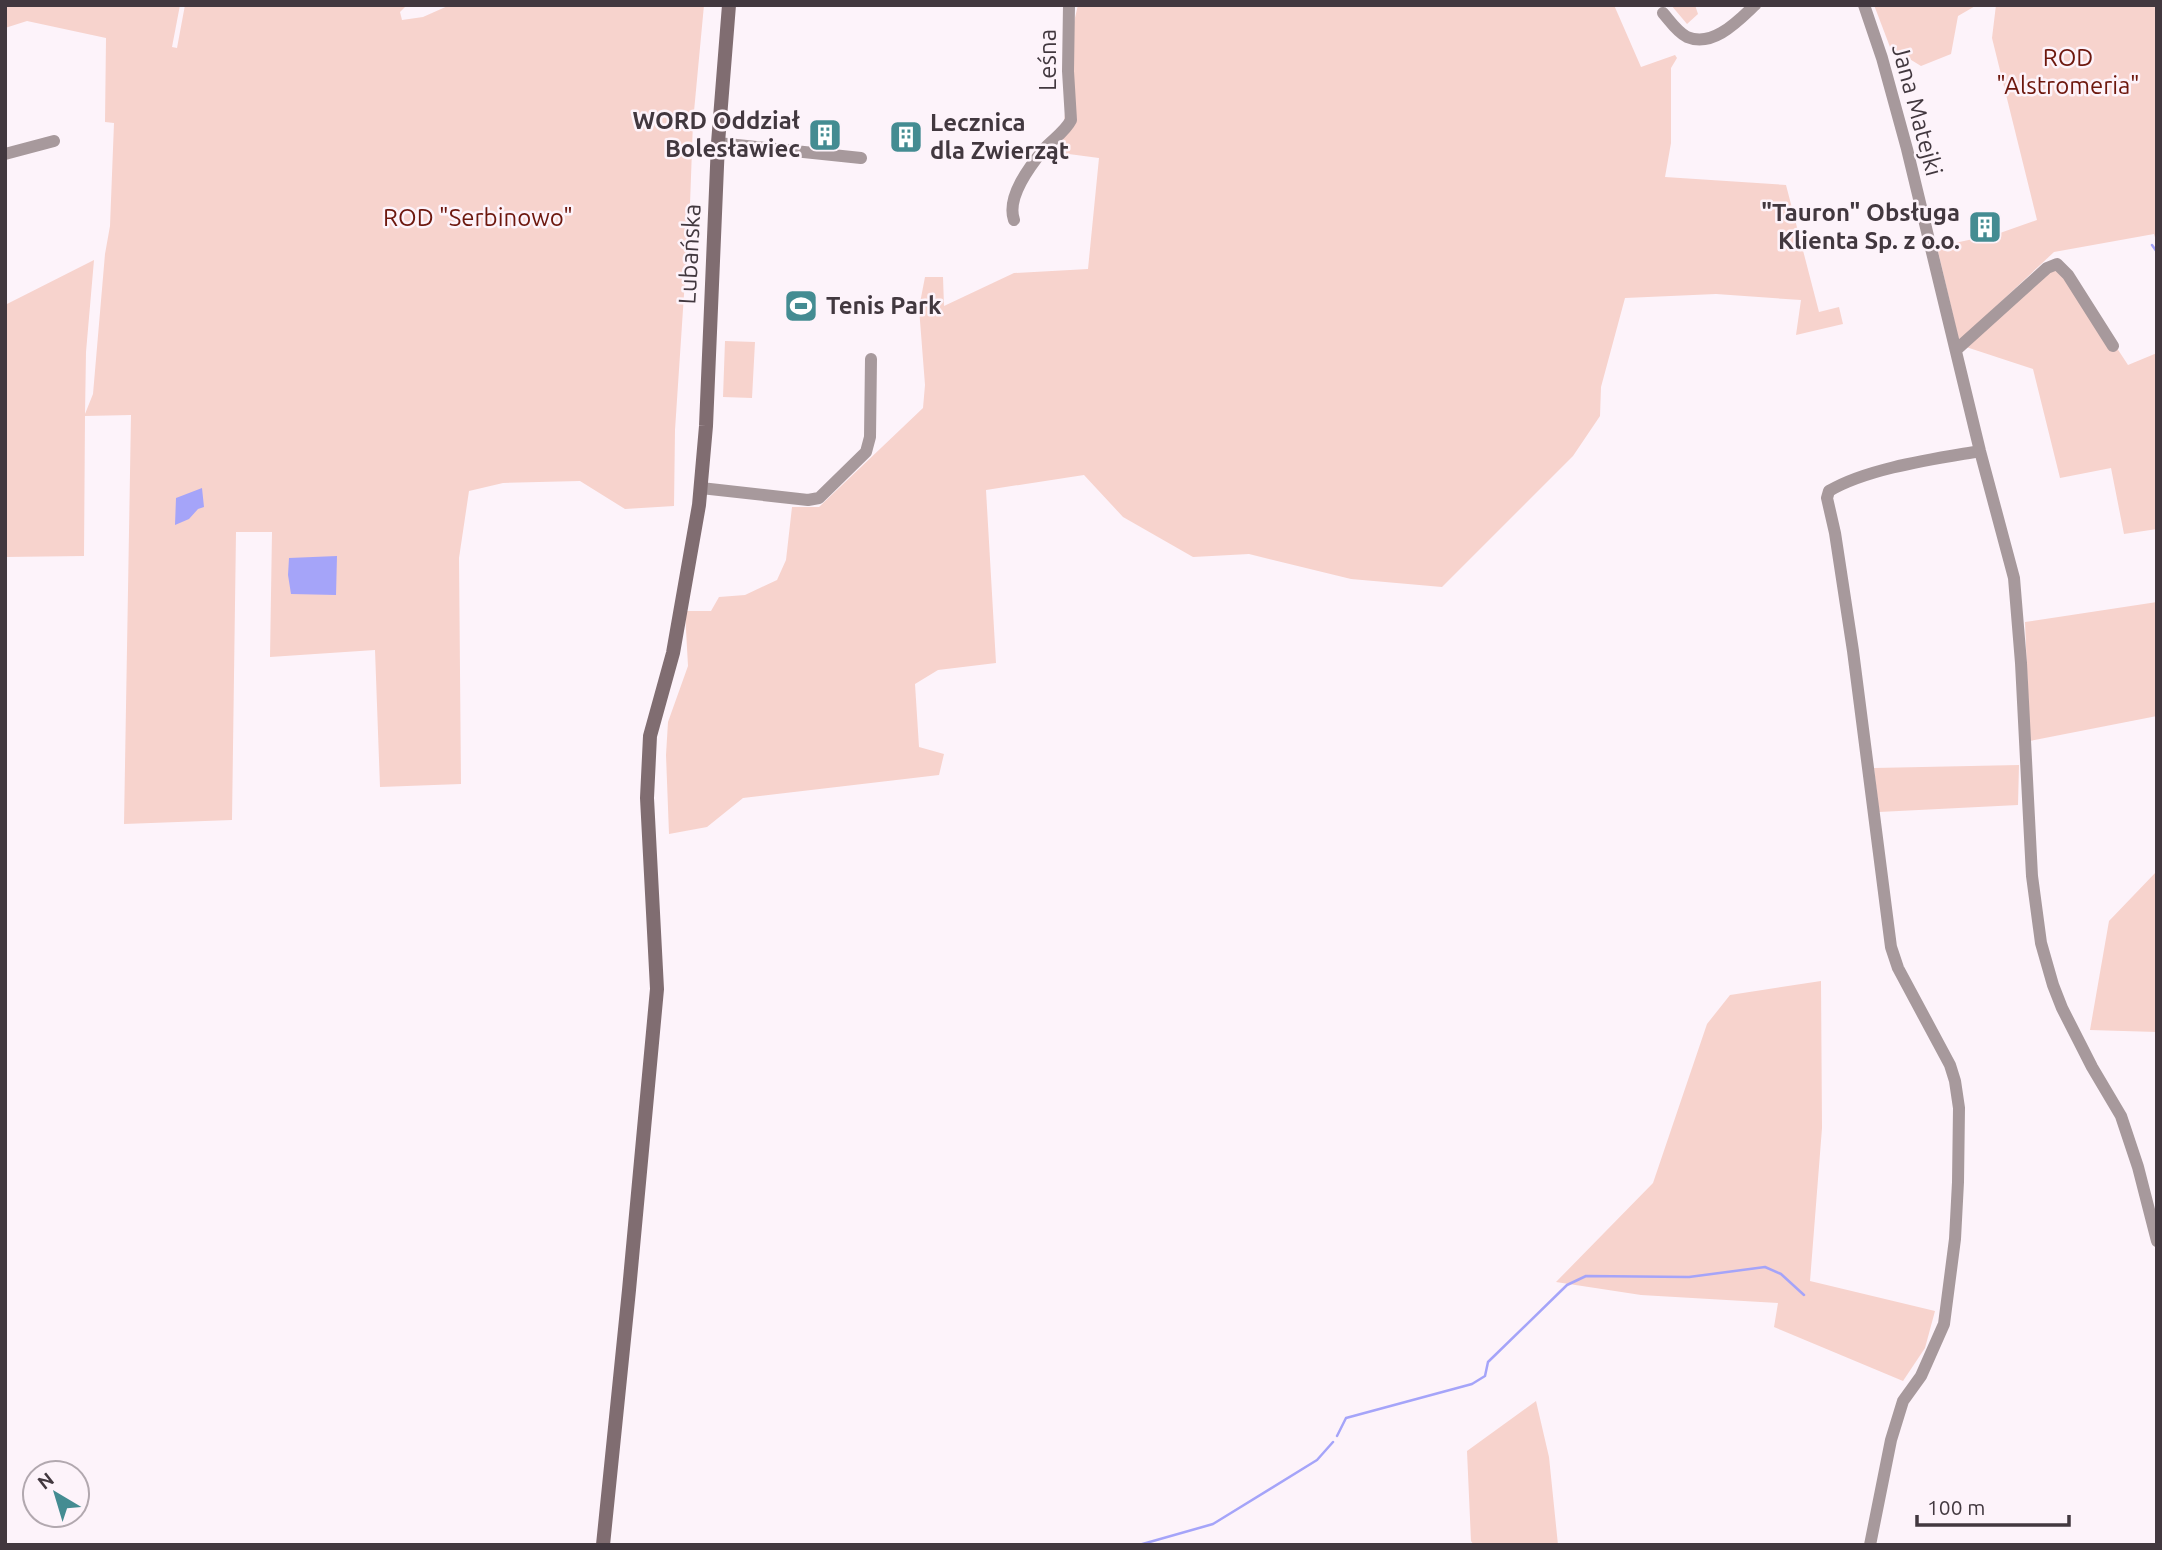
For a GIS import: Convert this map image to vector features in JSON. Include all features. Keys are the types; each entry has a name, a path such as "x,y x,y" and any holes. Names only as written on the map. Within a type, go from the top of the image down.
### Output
{"street":[{"name":"Lubańska","path":"603,1545 657,989 647,798 650,736 673,653 701,488 718,142 729,5"},
{"name":"Leśna","path":"1014,220 1012,207 1025,176 1071,120 1068,71 1069,5"},
{"path":"1664,13 1676,29 1688,37 1703,40 1721,34 1755,5"},
{"name":"Jana Matejki","path":"1864,5 1904,137 1980,451 2014,578 2031,863 2041,943 2062,1008 2121,1116 2138,1167 2157,1241"},
{"path":"5,154 54,141"},
{"path":"718,142 861,158"},
{"path":"1956,350 2047,268 2057,264 2068,275 2113,346"},
{"path":"701,488 808,500 819,498 866,452 870,437 871,359"},
{"path":"1870,1545 1891,1440 1903,1401 1925,1368 1944,1324 1955,1240 1959,1108 1950,1065 1898,968 1891,947 1854,660 1835,533 1827,498 1829,491 1851,481 1903,466 1980,451"}],"green space":[{"name":"ROD \"Serbinowo\"","path":"5,5 180,5 172,47 177,48 185,5 407,5 400,12 402,20 423,17 450,5 704,5 693,122 675,430 674,506 625,509 580,481 503,483 469,491 459,558 461,784 380,787 375,650 270,657 272,532 236,532 232,820 124,824 131,415 85,416 84,556 5,557 5,305 94,260 86,352 85,414 93,394 105,254 110,226 114,123 105,122 106,38 27,21 5,28"},
{"path":"1078,5 1614,5 1641,67 1675,55 1677,58 1671,68 1671,143 1665,177 1786,185 1819,312 1839,307 1843,324 1796,335 1801,300 1716,294 1625,298 1601,387 1600,416 1573,456 1442,587 1351,579 1249,554 1193,557 1123,517 1084,475 986,490 996,663 938,670 915,684 919,747 944,754 939,775 743,798 707,827 669,834 666,755 668,722 688,666 685,611 711,611 719,597 745,595 777,580 786,560 792,507 819,507 923,408 925,385 919,308 925,277 943,277 944,306 1014,273 1088,269 1099,158 1061,153"},
{"path":"1671,5 1695,5 1698,14 1687,24"},
{"path":"1874,5 1977,5 1958,16 1951,54 1921,66 1890,47"},
{"name":"ROD \"Alstromeria\"","path":"1996,5 2157,5 2157,244 2154,234 2054,252 1959,341 1937,247 2000,233 2037,220 1992,38"},
{"path":"2058,258 2128,365 2157,353 2157,529 2124,534 2111,468 2060,478 2033,369 1963,346"},
{"path":"725,341 755,342 752,398 723,397"},
{"path":"2157,602 2157,716 2030,741 2025,622"},
{"path":"2019,765 2018,805 1879,812 1874,768"},
{"path":"2157,871 2157,1032 2090,1030 2109,921"},
{"path":"1821,981 1822,1128 1810,1281 1935,1311 1925,1348 1903,1381 1774,1327 1778,1303 1641,1295 1556,1282 1653,1183 1707,1024 1730,995"},
{"path":"1536,1401 1549,1457 1558,1545 1474,1545 1471,1541 1467,1451"}],"water":[{"path":"202,488 204,507 198,509 189,519 175,525 176,498"},
{"path":"337,556 336,595 291,594 289,558"}],"waterway":[{"path":"2152,245 2157,252"},
{"path":"1337,1436 1346,1418 1472,1384 1485,1376 1488,1362 1567,1285 1586,1276 1689,1277 1765,1267 1781,1274 1804,1295"},
{"path":"1139,1545 1213,1524 1317,1460 1333,1442"}],"place":[{"name":"WORD Oddział Bolesławiec","path":"825,135"},
{"name":"Lecznica dla Zwierząt","path":"906,137"},
{"name":"\"Tauron\" Obsługa Klienta Sp. z o.o.","path":"1985,227"},
{"name":"Tenis Park","path":"801,306"}]}
